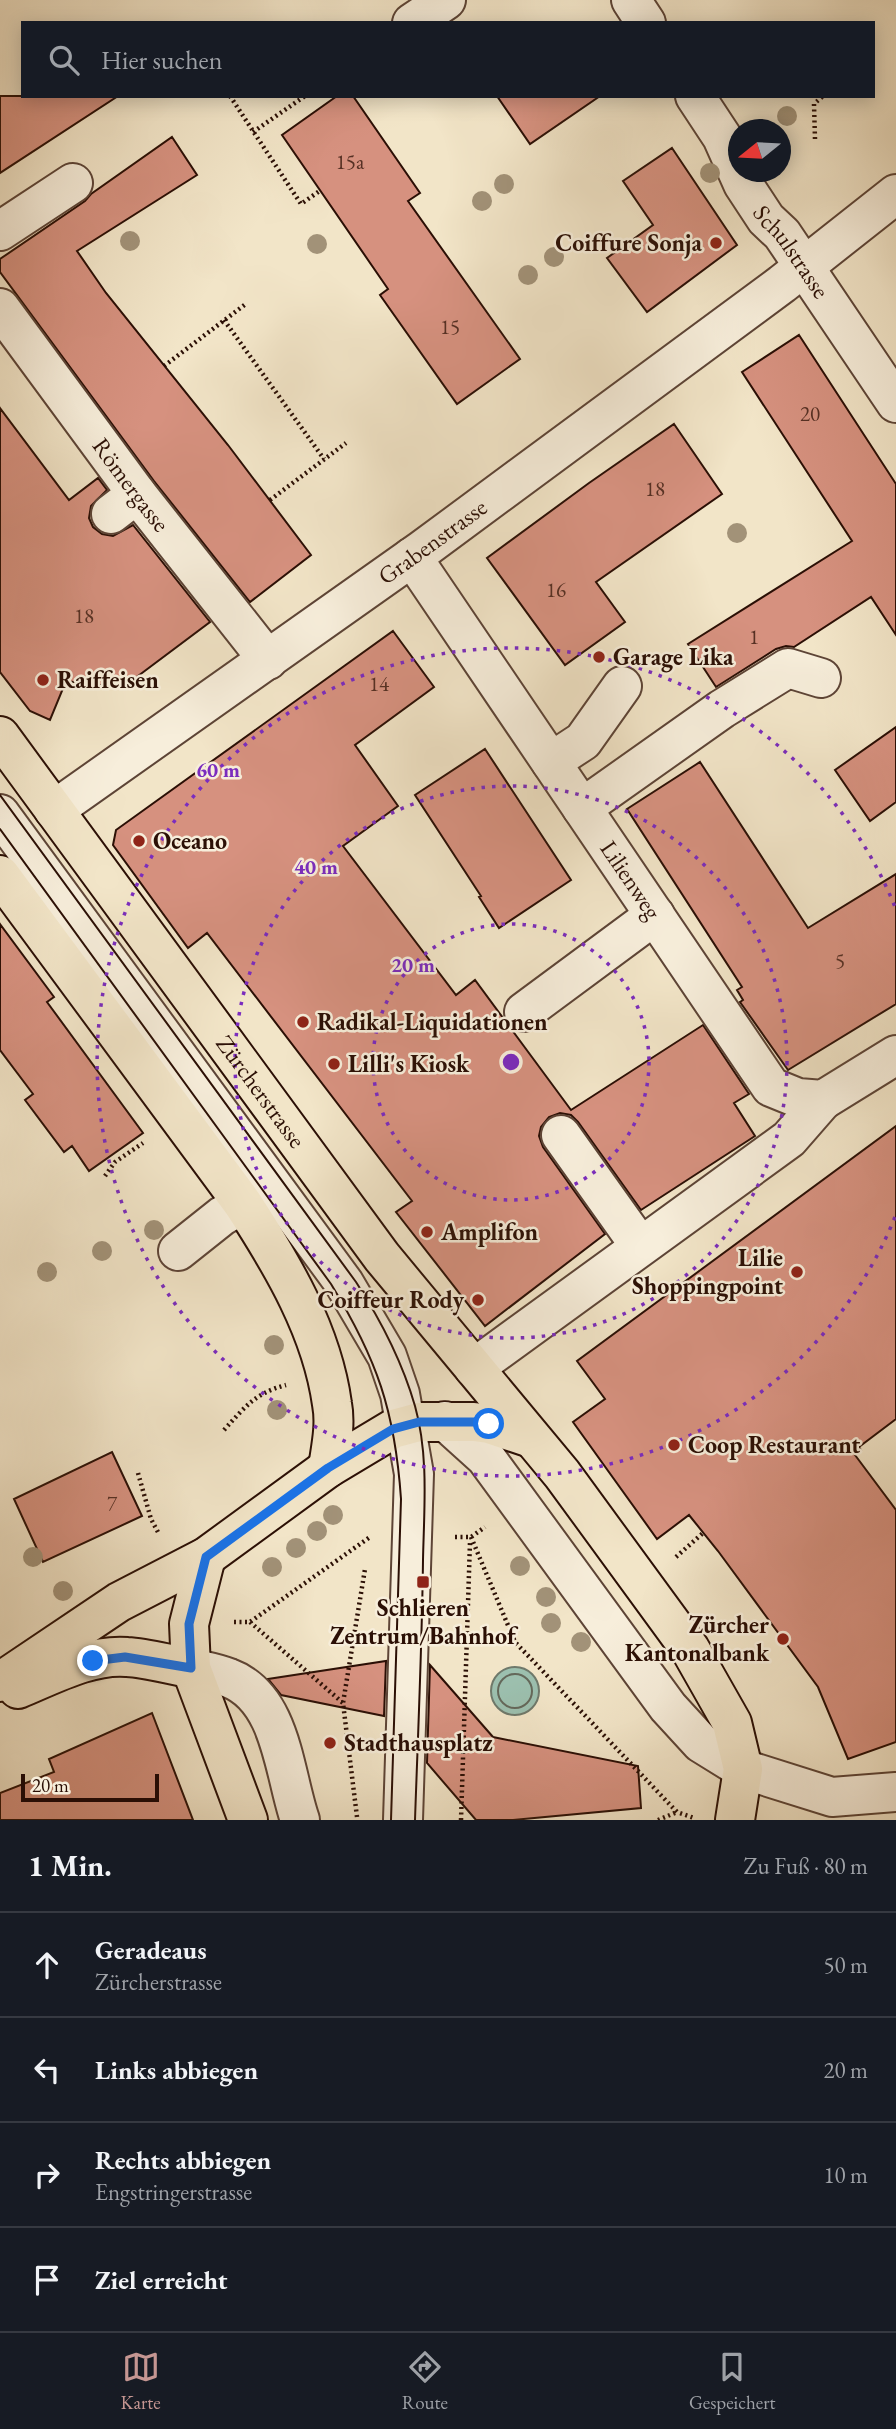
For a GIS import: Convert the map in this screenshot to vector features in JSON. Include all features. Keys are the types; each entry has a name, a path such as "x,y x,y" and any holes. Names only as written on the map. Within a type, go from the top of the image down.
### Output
{"main road":[{"name":"Zürcherstrasse","path":"0,736 382,1257 562,1474 690,1649 732,1723 743,1769"},
{"path":"0,875 243,1203 272,1250 299,1300 317,1346 332,1403 334,1424 328,1468"},
{"path":"0,1682 119,1602 206,1557 328,1468 393,1429 405,1425 445,1422 489,1424 531,1438"},
{"path":"206,1557 189,1624 191,1668 248,1820"},
{"path":"0,1696 93,1661 125,1657 191,1668"},
{"path":"735,1820 743,1769"}],"street":[{"path":"631,0 645,21"},
{"name":"Schulstrasse","path":"696,98 722,137 743,184 766,219 782,234 896,403"},
{"path":"0,232 73,183"},
{"name":"Grabenstrasse","path":"54,810 412,557 804,266 896,194"},
{"name":"Römergasse","path":"0,308 125,496 268,660"},
{"name":"Lilienweg","path":"412,557 771,1087 798,1098 823,1100"},
{"path":"582,808 722,709 788,668 821,678"},
{"path":"551,762 583,741 622,687"},
{"path":"0,814 344,1283 387,1356 400,1394 414,1486 403,1820"},
{"path":"524,1012 654,915"},
{"path":"474,1368 789,1139 823,1100 896,1055"},
{"path":"561,1135 640,1246"},
{"path":"178,1251 243,1203"},
{"path":"445,1422 486,1458 667,1707 701,1743 743,1769 832,1797 896,1792"},
{"path":"191,1668 231,1678 246,1688 259,1702 271,1720 278,1738 300,1820"}],"path":[{"path":"231,98 301,204 321,190"},
{"path":"253,132 302,98"},
{"path":"815,139 814,104 821,98"},
{"path":"164,366 247,303"},
{"path":"224,320 324,459"},
{"path":"270,500 346,443"},
{"path":"105,1176 115,1162 152,1137"},
{"path":"224,1430 250,1400 268,1390 297,1384"},
{"path":"138,1473 151,1519"},
{"path":"674,1558 703,1533"},
{"path":"343,1703 250,1622 370,1537 368,1551"},
{"path":"461,1820 471,1537 515,1642 677,1812 659,1820"},
{"path":"358,1820 343,1703 365,1565"}],"water":[{"path":"515,1667 524,1668 532,1674 538,1682 538,1700 532,1708 524,1714 515,1715 506,1714 498,1708 492,1700 491,1691 492,1682 498,1674 506,1668"}],"building":[{"path":"0,96 115,98 0,173"},
{"path":"334,98 354,98 420,193 408,201 520,359 457,404 380,295 388,289 282,135"},
{"path":"498,98 597,98 530,144"},
{"path":"172,137 197,175 77,251 106,293 228,445 311,555 250,602 154,481 0,272 0,259"},
{"path":"672,148 737,245 647,312 607,258 653,225 623,181"},
{"path":"799,335 896,484 896,635 871,597 794,647 776,649 716,687 688,644 852,541 742,372"},
{"path":"0,408 69,500 98,478 107,490 91,506 89,518 93,527 102,534 113,536 133,525 210,622 122,688 66,681 50,720 30,711 0,672"},
{"path":"674,424 722,494 596,582 625,622 565,665 487,558"},
{"path":"393,631 434,687 355,745 398,806 343,846 456,995 475,980 571,1110 703,1025 749,1094 734,1103 755,1136 641,1210 578,1122 571,1115 560,1113 549,1117 541,1127 539,1136 543,1147 605,1234 485,1326 396,1212 412,1201 207,933 188,948 113,845 116,830"},
{"path":"896,727 896,802 870,821 835,770"},
{"path":"485,749 571,880 499,928 415,795"},
{"path":"700,762 808,928 896,874 896,1004 788,1070 740,1002 743,1000 737,990 742,987 627,809"},
{"path":"0,924 54,997 47,1002 143,1133 89,1171 72,1146 64,1152 25,1100 33,1094 0,1050"},
{"name":"Lilie Shoppingpoint","path":"896,1126 896,1419 859,1447 861,1450 855,1455 896,1510 896,1742 848,1759 818,1687 689,1515 657,1539 573,1422 605,1399 577,1361"},
{"path":"112,1452 142,1516 43,1562 14,1499"},
{"path":"386,1661 384,1716 281,1695 268,1679"},
{"path":"430,1665 493,1737 638,1766 641,1808 513,1820 476,1820 427,1763"},
{"path":"152,1713 193,1820 0,1820 0,1793 54,1772 49,1759"}],"tram line":[{"path":"0,795 356,1282 383,1327 404,1373 419,1425 425,1483 415,1820"},
{"path":"0,829 331,1284 372,1362 394,1439 401,1499 391,1820"}],"place":[{"name":"Coiffure Sonja","path":"716,243"},
{"name":"Garage Lika","path":"599,657"},
{"name":"Raiffeisen","path":"43,680"},
{"name":"Oceano","path":"139,841"},
{"name":"Radikal-Liquidationen","path":"303,1022"},
{"name":"Lilli's Kiosk","path":"334,1064"},
{"name":"Amplifon","path":"427,1232"},
{"name":"Lilie Shoppingpoint","path":"797,1272"},
{"name":"Coiffeur Rody","path":"478,1300"},
{"name":"Coop Restaurant","path":"674,1445"},
{"name":"Schlieren Zentrum/Bahnhof","path":"423,1582"},
{"name":"Zürcher Kantonalbank","path":"783,1639"},
{"name":"Stadthausplatz","path":"330,1743"}],"route":[{"path":"93,1661 125,1657 191,1668 189,1624 206,1557 328,1468 393,1429 419,1422 489,1424"}]}
